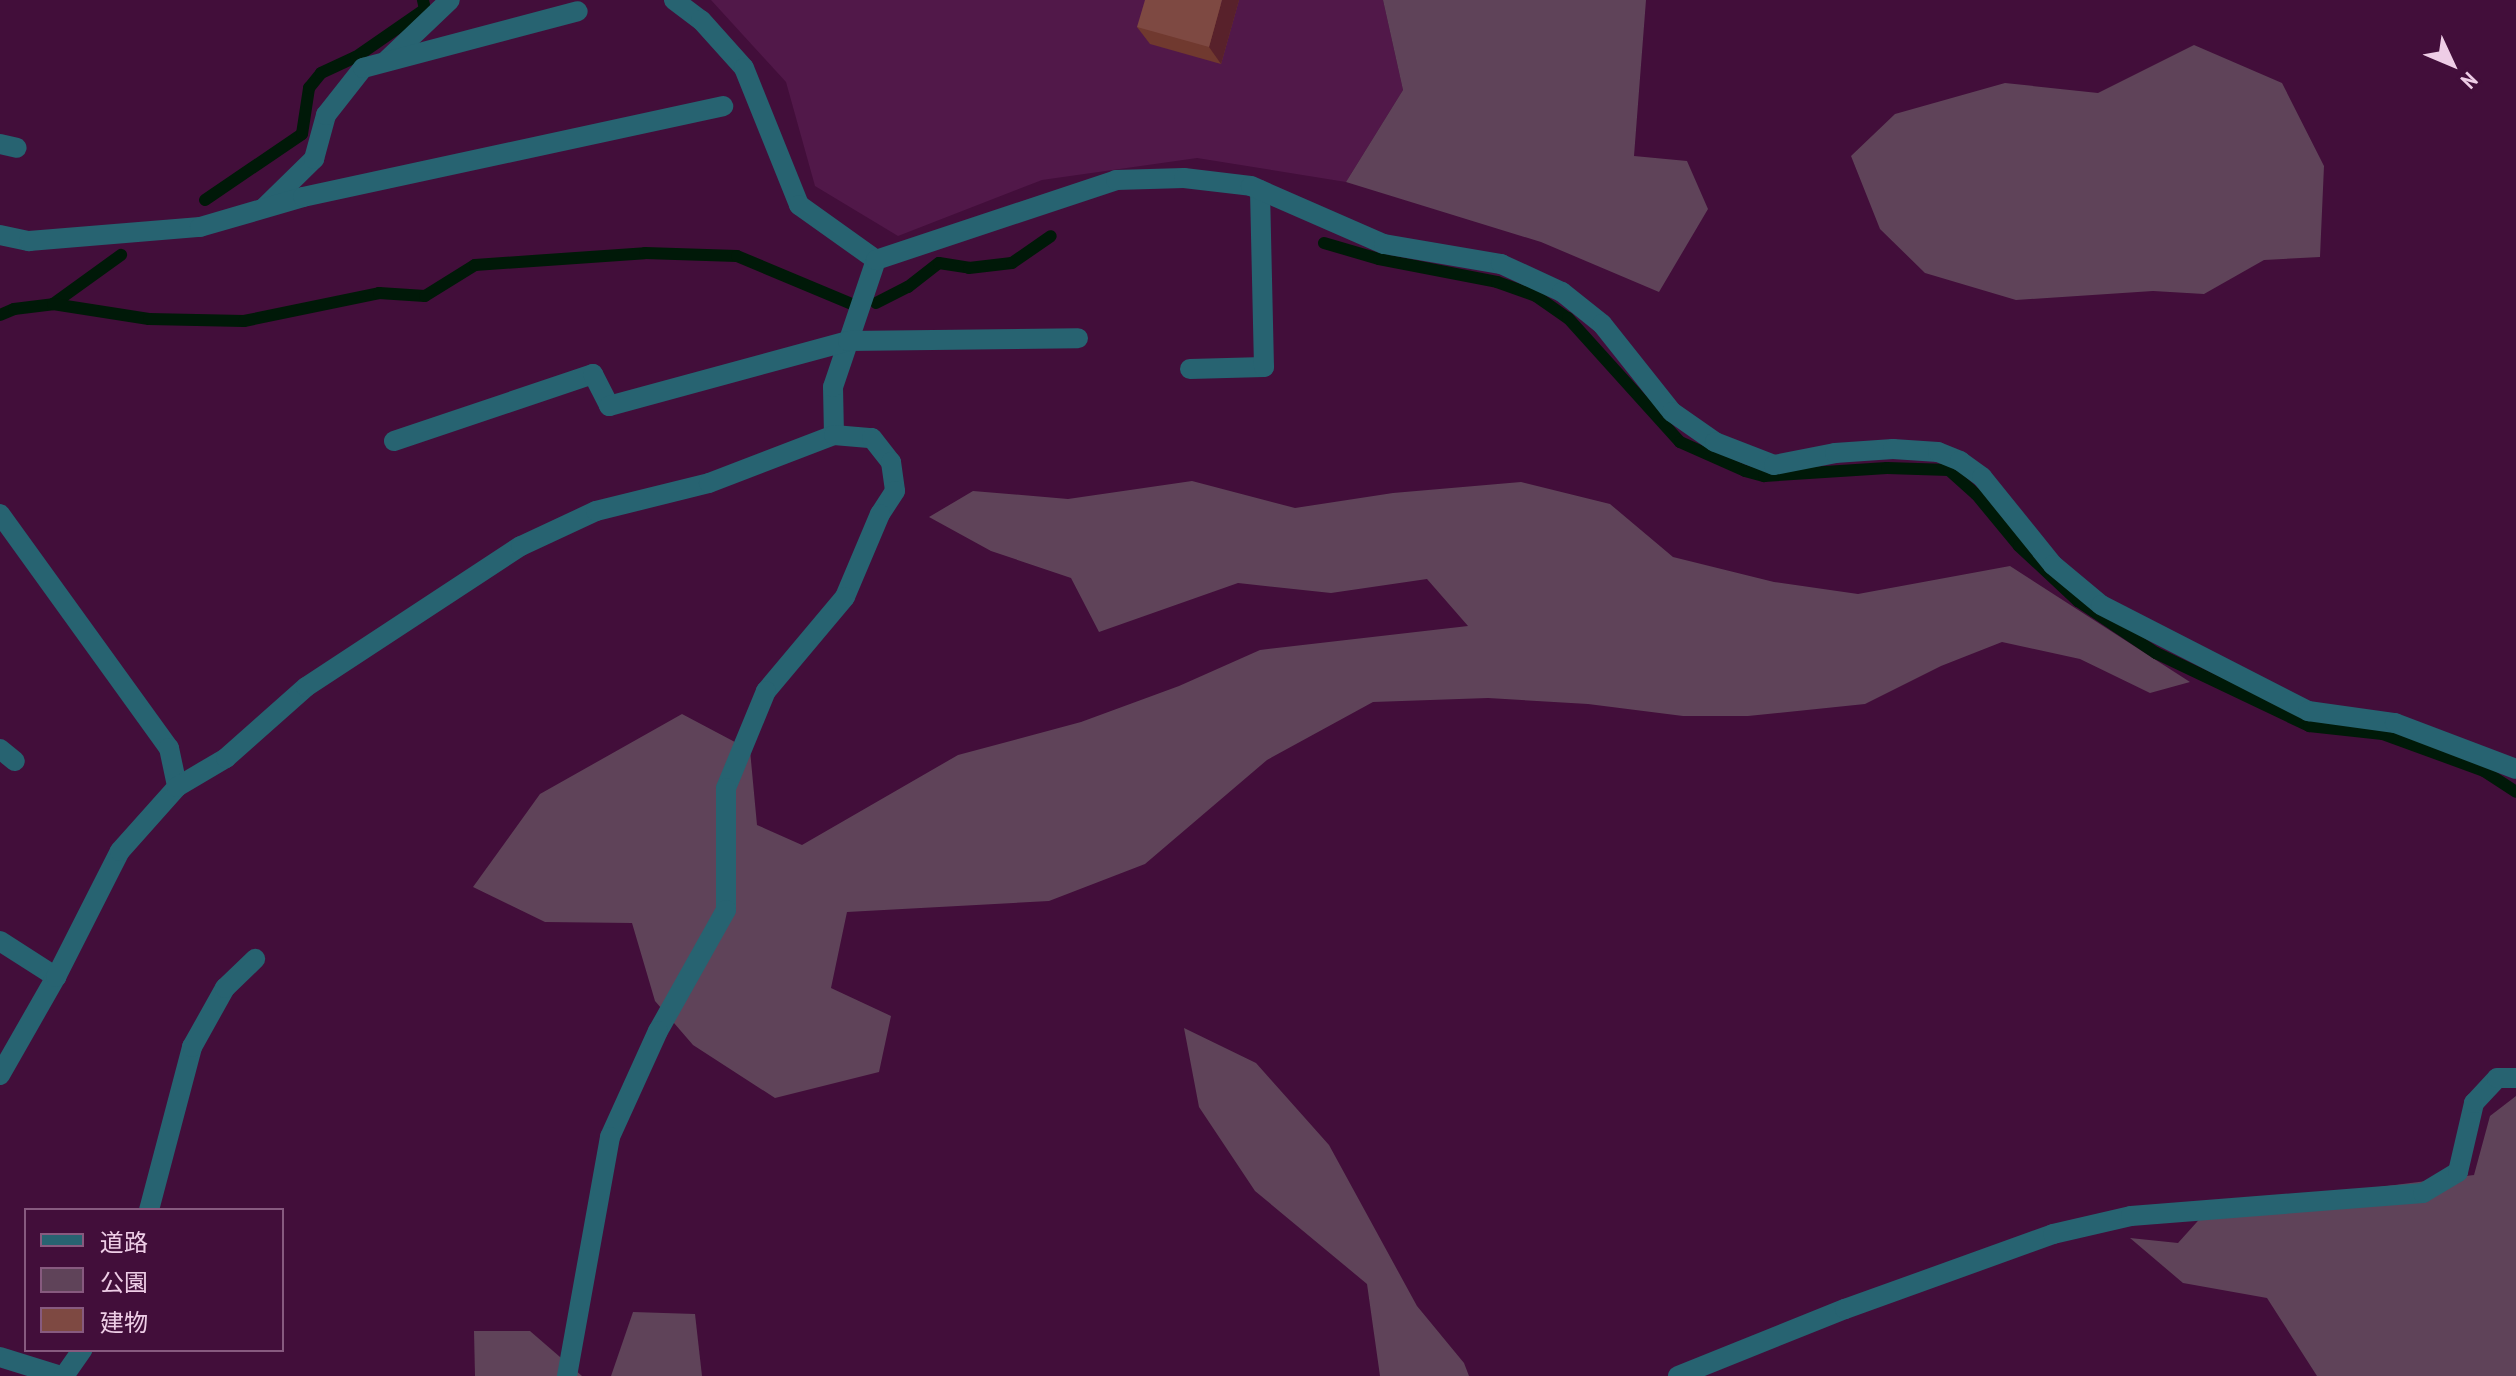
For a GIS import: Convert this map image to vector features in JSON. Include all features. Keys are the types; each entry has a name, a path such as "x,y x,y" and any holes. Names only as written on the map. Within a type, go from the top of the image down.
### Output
{"street":[{"path":"384,62 450,0"},
{"path":"674,0 701,20 744,68 799,205 876,260"},
{"path":"262,209 314,159 326,115 363,68 578,11"},
{"path":"0,235 29,241 200,227 262,209 723,106"},
{"path":"876,260 1116,180 1184,178 1251,186 1384,244 1501,264 1562,292 1602,324 1672,412 1715,442 1774,465 1835,453 1893,449 1938,452 1960,461 1982,477 2053,565 2101,605 2308,711 2395,723 2516,769"},
{"path":"1190,369 1264,367 1260,190"},
{"path":"834,435 833,387 876,260"},
{"path":"394,441 593,374 609,406 848,341 1078,338"},
{"path":"0,1075 56,977 120,851 177,787 226,758 306,687 521,546 596,511 709,483 834,435 872,438 891,462 895,491 880,514 845,597 766,691 726,788 726,910 658,1031 610,1137 567,1376"},
{"path":"0,514 169,748 177,787"},
{"path":"0,941 56,977"},
{"path":"150,1208 192,1047 225,988 255,959"},
{"path":"1678,1376 1845,1309 2053,1234 2131,1216 2423,1193 2458,1172 2474,1103 2497,1078 2516,1078"},
{"path":"0,1357 62,1376 80,1352"}],"shaded area":[{"path":"711,0 1383,0 1403,90 1346,182 1197,158 1042,180 898,236 815,186 786,82"}],"green space":[{"path":"1383,0 1646,0 1634,156 1687,161 1708,209 1659,292 1541,242 1346,182 1403,90"},
{"path":"2194,45 2282,83 2324,166 2320,257 2264,260 2204,294 2153,291 2016,300 1925,273 1880,229 1851,156 1895,114 2005,83 2098,93"},
{"path":"1192,481 1295,508 1393,493 1521,482 1610,504 1673,557 1774,582 1858,594 2010,566 2190,682 2150,693 2080,659 2002,642 1941,666 1865,704 1748,716 1683,716 1588,704 1488,698 1373,702 1267,760 1145,864 1049,901 847,912 831,988 891,1016 879,1072 775,1098 693,1045 655,1001 632,923 545,922 473,887 540,794 682,714 750,750 757,825 802,845 958,755 1081,722 1179,686 1260,650 1468,626 1427,579 1331,593 1238,583 1099,632 1071,578 991,551 929,517 973,491 1068,499"},
{"path":"1184,1028 1256,1063 1329,1145 1417,1306 1464,1363 1469,1376 1380,1376 1367,1284 1255,1191 1199,1107"},
{"path":"2516,1096 2516,1376 2317,1376 2267,1298 2183,1283 2130,1238 2178,1243 2214,1203 2285,1199 2474,1175 2490,1116"},
{"path":"633,1312 695,1314 702,1376 611,1376"},
{"path":"474,1331 530,1331 582,1376 475,1376"}],"building":[{"path":"1145,0 1222,0 1209,47 1137,27"}],"waterway":[{"path":"205,200 302,134 309,88 321,73 356,57 425,9 423,0"},
{"path":"876,303 908,287 939,263 969,268 1012,263 1051,236"},
{"path":"1324,243 1379,259 1497,282 1536,296 1568,318 1680,442 1745,471 1764,476 1887,468 1949,470 1976,494 2019,546 2078,601 2156,653 2309,726 2383,734 2484,771 2516,792"},
{"path":"0,315 14,309 53,304 149,319 244,321 379,293 425,296 475,265 645,253 737,256 852,304"},
{"path":"53,304 121,255"}]}
